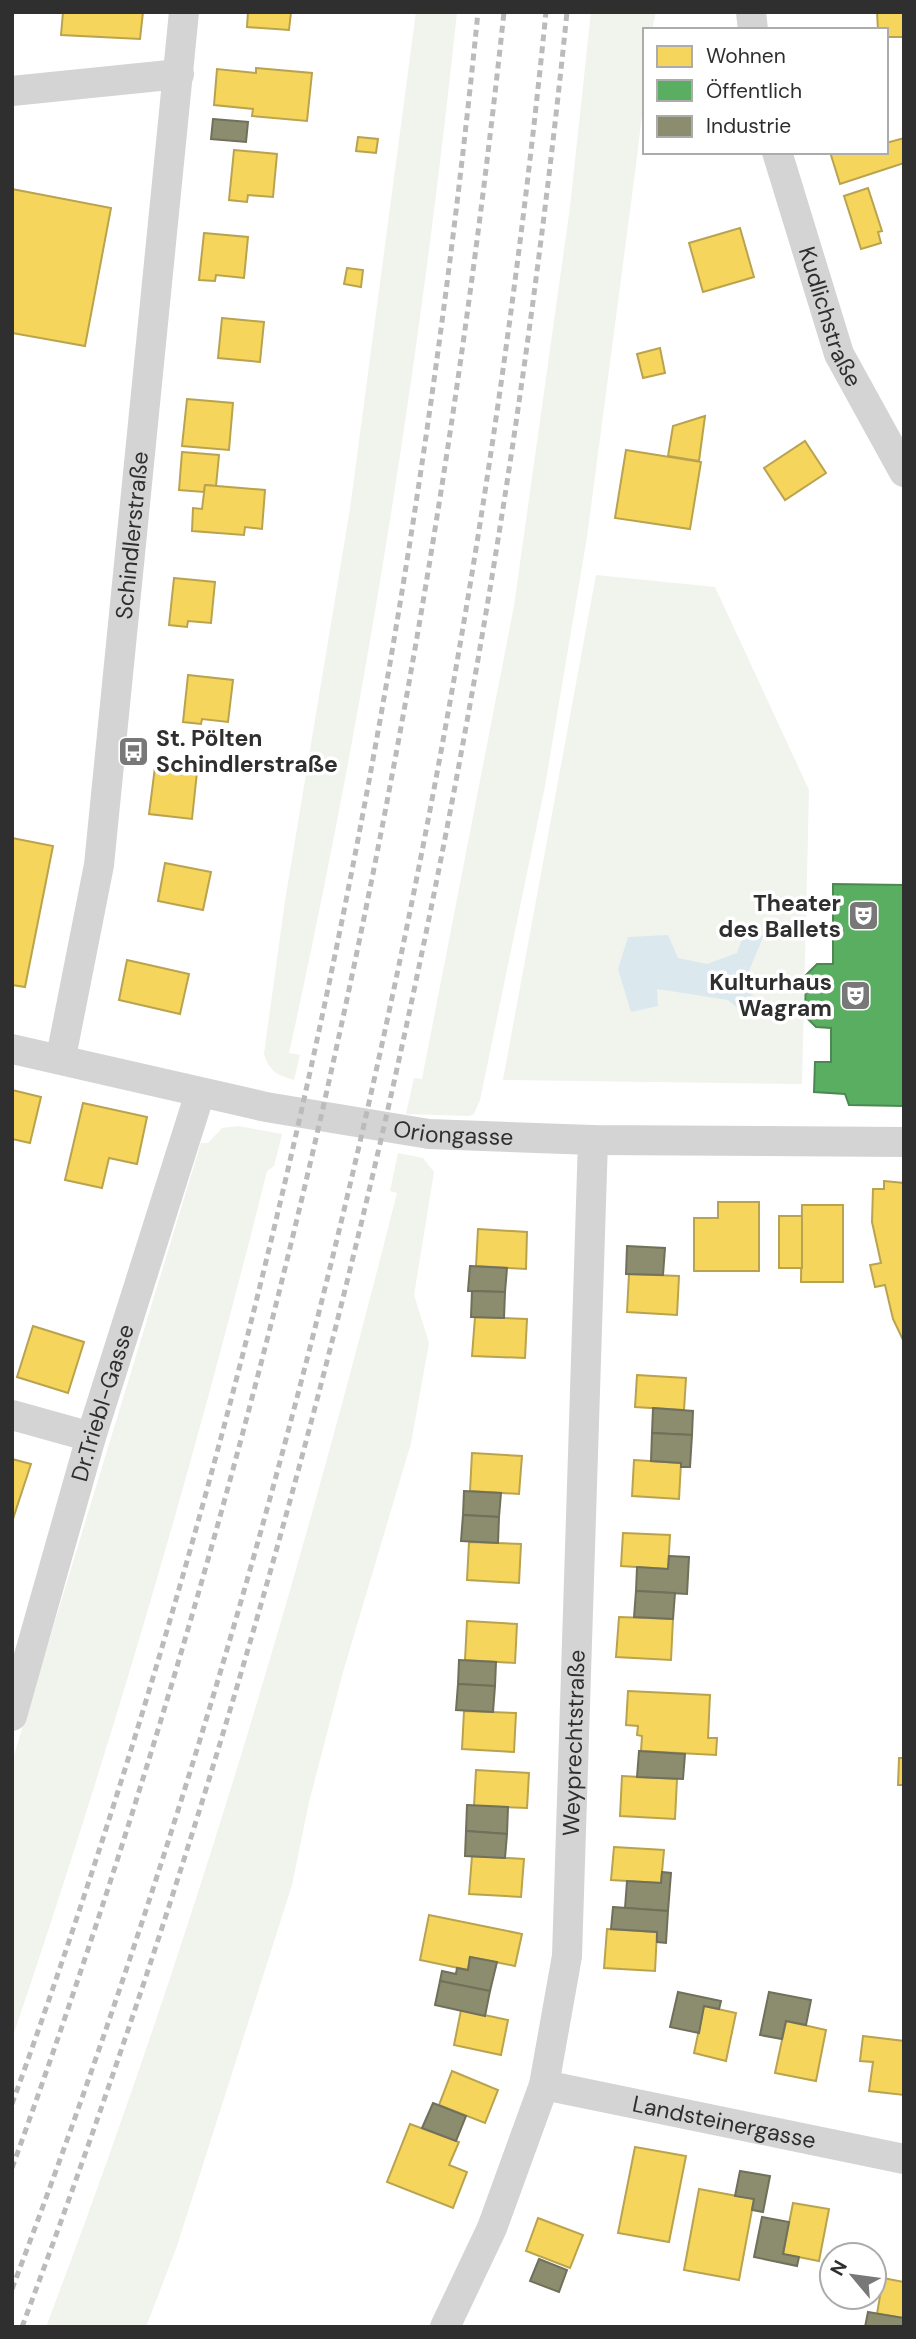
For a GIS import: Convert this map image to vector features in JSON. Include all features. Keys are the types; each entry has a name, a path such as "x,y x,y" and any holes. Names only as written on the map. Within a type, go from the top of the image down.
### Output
{"street":[{"name":"Schindlerstraße","path":"61,1057 99,865 184,12"},
{"path":"12,91 179,74"},
{"name":"Kudlichstraße","path":"778,154 839,354 904,472"},
{"name":"Oriongasse","path":"12,1048 61,1057 266,1107 429,1134 593,1140 904,1142"},
{"name":"Dr.Triebl-Gasse","path":"12,1716 91,1437 200,1093"},
{"name":"Weyprechtstraße","path":"445,2327 492,2228 544,2085 568,1956 593,1140"},
{"path":"12,1415 91,1437"},
{"name":"Landsteinergasse","path":"544,2085 904,2159"}],"shaded area":[{"path":"416,12 457,12 408,404 366,665 317,924 289,1053 300,1055 294,1080 275,1072 264,1054 285,901 350,509"},
{"path":"591,12 656,12 652,28 643,28 643,106 587,537 545,786 480,1100 474,1114 469,1116 406,1114 414,1078 422,1079 514,606 570,207"},
{"path":"596,575 715,587 809,790 802,1084 503,1080"},
{"path":"668,935 678,958 707,964 737,953 743,936 764,935 748,973 754,1003 747,1016 728,1000 657,989 658,1006 631,1012 618,969 628,937"},
{"path":"238,1126 282,1134 274,1166 267,1171 180,1499 116,1716 12,2039 12,1762 201,1143 208,1143 222,1128"},
{"path":"398,1153 423,1158 434,1172 414,1295 429,1343 411,1443 343,1672 309,1802 292,1885 177,2246 146,2327 46,2327 147,2047 238,1765 360,1337 397,1193 390,1191"}],"building: Wohnen":[{"path":"63,12 143,12 140,39 61,35"},
{"path":"248,12 291,12 289,30 247,27"},
{"path":"877,12 904,12 904,37 888,37 888,28 878,28"},
{"path":"256,68 312,73 307,121 252,116 253,109 214,105 217,69 256,73"},
{"path":"358,137 378,139 376,153 356,151"},
{"path":"904,138 904,163 840,184 831,154 888,154 888,142"},
{"path":"234,150 277,154 273,197 248,195 247,202 229,200"},
{"path":"868,188 882,231 878,232 881,243 861,249 844,196"},
{"path":"12,189 111,208 85,346 12,333"},
{"path":"740,228 754,277 703,292 689,243"},
{"path":"204,233 248,237 244,278 216,275 215,281 199,280"},
{"path":"347,268 363,270 361,287 344,284"},
{"path":"222,318 264,322 260,362 218,358"},
{"path":"660,348 665,373 643,378 637,354"},
{"path":"187,399 233,403 229,450 182,446"},
{"path":"705,416 699,461 668,456 673,426"},
{"path":"805,441 826,473 785,500 764,468"},
{"path":"626,450 701,462 690,529 615,518"},
{"path":"182,452 219,455 216,486 205,485 204,492 179,490"},
{"path":"205,485 265,490 262,529 245,527 244,535 192,531 193,508 202,509"},
{"path":"174,578 215,582 211,623 188,621 187,627 169,625"},
{"path":"188,675 233,680 228,722 202,719 201,724 183,722"},
{"path":"155,767 197,772 192,819 149,814"},
{"path":"12,838 53,846 25,987 12,985"},
{"path":"165,863 211,872 203,910 158,901"},
{"path":"127,960 189,974 180,1014 119,1000"},
{"path":"12,1090 41,1097 30,1143 12,1139"},
{"path":"83,1103 147,1117 137,1164 109,1158 102,1188 65,1180"},
{"path":"884,1181 904,1183 904,1342 893,1319 885,1285 875,1287 870,1265 881,1263 872,1222 873,1189 884,1189"},
{"path":"718,1202 759,1202 759,1271 694,1271 694,1218 718,1218"},
{"path":"802,1205 843,1205 843,1282 801,1282"},
{"path":"779,1216 802,1216 802,1268 779,1268"},
{"path":"478,1229 527,1232 526,1269 476,1266"},
{"path":"629,1274 679,1276 677,1315 627,1312"},
{"path":"475,1317 527,1319 525,1358 472,1356"},
{"path":"33,1326 84,1342 68,1393 17,1377"},
{"path":"637,1375 686,1378 684,1410 635,1407"},
{"path":"472,1453 522,1456 519,1494 470,1491"},
{"path":"12,1459 31,1464 12,1522"},
{"path":"634,1460 681,1463 679,1499 632,1496"},
{"path":"623,1533 670,1535 668,1569 621,1566"},
{"path":"469,1542 521,1544 519,1583 467,1580"},
{"path":"619,1617 673,1619 671,1660 616,1657"},
{"path":"467,1621 517,1624 515,1663 465,1660"},
{"path":"628,1691 710,1695 708,1738 717,1738 716,1755 641,1751 642,1736 637,1735 638,1726 626,1725"},
{"path":"464,1711 516,1713 514,1752 462,1749"},
{"path":"899,1758 904,1758 904,1785 898,1785"},
{"path":"476,1770 529,1773 527,1808 474,1806"},
{"path":"622,1776 677,1779 675,1819 620,1816"},
{"path":"614,1847 664,1850 661,1883 611,1880"},
{"path":"472,1856 524,1859 521,1897 469,1894"},
{"path":"429,1915 522,1934 515,1966 470,1957 468,1970 420,1960"},
{"path":"607,1929 657,1932 655,1971 604,1968"},
{"path":"704,2006 736,2013 726,2061 694,2053"},
{"path":"461,2010 508,2020 501,2055 454,2045"},
{"path":"786,2021 826,2030 816,2081 775,2073"},
{"path":"863,2036 904,2041 904,2095 869,2091 873,2062 860,2061"},
{"path":"452,2071 498,2090 485,2123 439,2105"},
{"path":"410,2124 459,2142 449,2165 467,2172 453,2208 387,2182"},
{"path":"635,2147 686,2156 669,2242 618,2233"},
{"path":"699,2189 754,2199 739,2280 684,2270"},
{"path":"793,2203 829,2209 823,2241 818,2241 818,2261 783,2254"},
{"path":"538,2218 583,2235 570,2268 526,2251"},
{"path":"888,2279 904,2282 904,2318 877,2314 878,2311 888,2311"}],"building: Öffentlich":[{"name":"Kulturhaus Wagram","path":"833,884 904,885 904,1106 849,1105 845,1094 814,1092 815,1062 831,1062 831,1028 816,1027 805,1016 806,975 817,964 833,964"}],"building: Industrie":[{"path":"213,119 248,122 246,142 211,139"},
{"path":"627,1246 665,1248 663,1275 626,1274"},
{"path":"470,1266 507,1268 505,1292 468,1291"},
{"path":"472,1291 505,1292 504,1318 471,1317"},
{"path":"653,1408 693,1411 692,1435 652,1433"},
{"path":"652,1433 692,1435 690,1467 681,1467 681,1463 651,1461"},
{"path":"464,1491 501,1493 499,1517 463,1515"},
{"path":"463,1515 499,1517 498,1543 461,1541"},
{"path":"669,1556 689,1557 687,1594 636,1591 637,1567 668,1569"},
{"path":"636,1591 675,1593 673,1619 634,1617"},
{"path":"459,1660 496,1662 495,1686 458,1684"},
{"path":"458,1684 495,1686 493,1712 456,1710"},
{"path":"639,1751 685,1754 683,1779 637,1777"},
{"path":"467,1805 508,1807 507,1834 466,1831"},
{"path":"466,1831 507,1834 505,1858 465,1856"},
{"path":"662,1872 671,1873 668,1911 625,1908 627,1881 661,1883"},
{"path":"613,1907 668,1911 666,1943 657,1942 657,1932 611,1929"},
{"path":"470,1957 497,1962 490,1991 440,1981 442,1971 456,1974 457,1968 468,1970"},
{"path":"440,1981 490,1991 485,2016 435,2005"},
{"path":"678,1992 721,2001 719,2009 704,2006 699,2033 670,2027"},
{"path":"769,1992 811,2000 806,2025 786,2021 782,2039 760,2035"},
{"path":"433,2103 466,2116 456,2141 422,2128"},
{"path":"740,2171 770,2176 763,2212 752,2210 754,2199 735,2196"},
{"path":"762,2217 789,2222 783,2254 799,2257 797,2266 754,2257"},
{"path":"539,2259 567,2270 559,2292 530,2281"},
{"path":"868,2312 904,2318 904,2327 865,2327"}],"railway":[{"path":"12,2104 99,1850 178,1593 248,1334 310,1073 364,809 410,545 448,279 478,12"},
{"path":"12,2168 103,1904 185,1640 258,1373 324,1105 381,835 430,563 471,289 504,12"},
{"path":"12,2289 112,2013 202,1734 283,1452 354,1168 416,881 469,593 512,303 546,12"},
{"path":"22,2327 123,2045 215,1761 297,1475 370,1187 433,897 487,605 532,310 567,12"}],"place":[{"name":"St. Pölten Schindlerstraße","path":"133,751"},
{"name":"Theater des Ballets","path":"864,916"},
{"name":"Kulturhaus Wagram","path":"855,995"}]}
